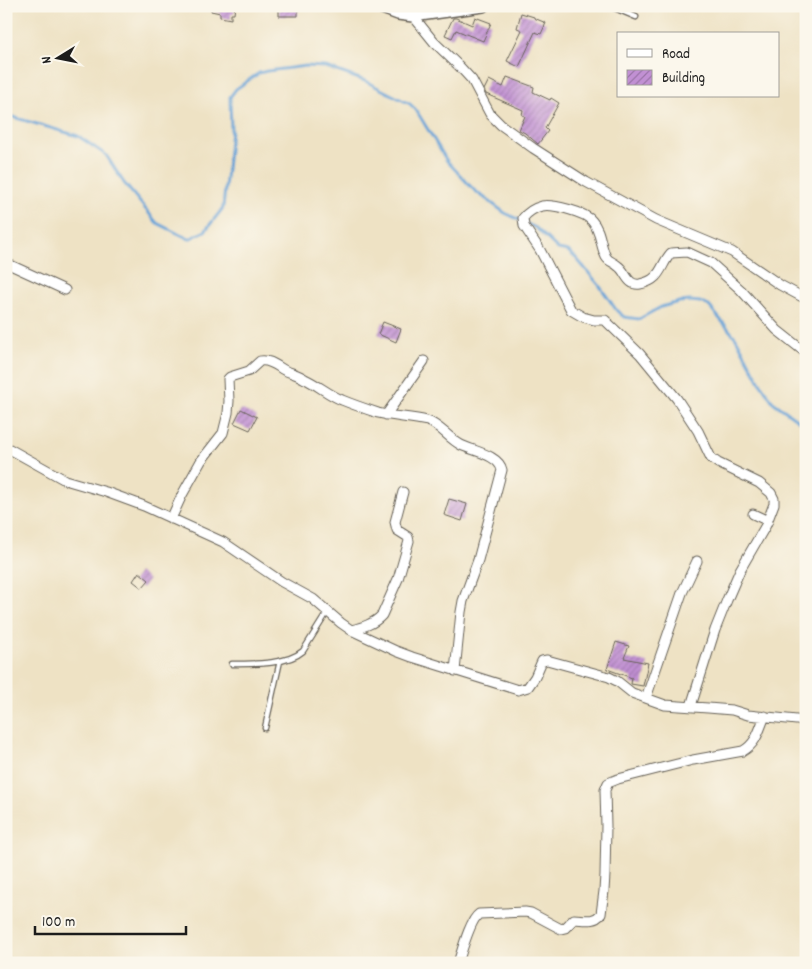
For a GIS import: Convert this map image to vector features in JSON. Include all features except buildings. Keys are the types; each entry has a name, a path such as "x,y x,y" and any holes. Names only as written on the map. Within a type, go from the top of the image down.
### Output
{"street":[{"path":"377,6 398,14 483,6"},
{"path":"414,11 434,42 472,80 490,114 501,125 586,182 656,220 732,252 780,285 806,298"},
{"path":"691,706 715,630 740,570 768,521 774,498 759,483 714,460 677,399 640,354 605,320 583,317 569,308 540,250 524,226 523,218 534,209 545,206 577,212 589,217 598,229 607,258 620,267 630,281 636,284 646,282 661,272 666,259 672,253 687,252 711,263 741,290 777,330 806,353"},
{"path":"6,263 65,290"},
{"path":"171,519 201,461 223,433 228,413 229,378 249,371 260,361 266,361 306,379 340,400 386,415 411,418 438,426 445,434 459,444 471,450 484,453 502,467 478,560 463,600 454,671"},
{"path":"386,415 424,361"},
{"path":"6,447 65,480 144,506 223,542 282,582 313,599 351,630 396,651 454,671 518,690 528,688 542,661 547,660 609,677 632,693 664,705 732,710 748,714 806,720"},
{"path":"351,630 370,624 382,615 398,579 409,541 408,536 397,530 396,527 403,492"},
{"path":"753,514 768,521"},
{"path":"646,698 682,593 697,561"},
{"path":"458,963 471,924 479,914 531,913 561,929 565,928 574,919 585,921 599,917 604,891 605,790 608,783 693,760 743,751 755,742 765,716"}],"lane":[{"path":"610,6 636,17"},
{"path":"232,664 280,661 299,654 303,651 328,611"},
{"path":"265,728 280,661"}],"waterway":[{"path":"6,115 78,136 106,155 124,183 157,223 189,239 205,231 223,208 231,130 230,97 236,89 259,73 306,66 326,67 365,81 410,104 416,110 447,161 474,190 505,213 536,228 558,249 568,251 599,285 617,311 624,317 639,319 661,307 679,302 700,302 709,306 736,338 773,402 806,426"}]}
